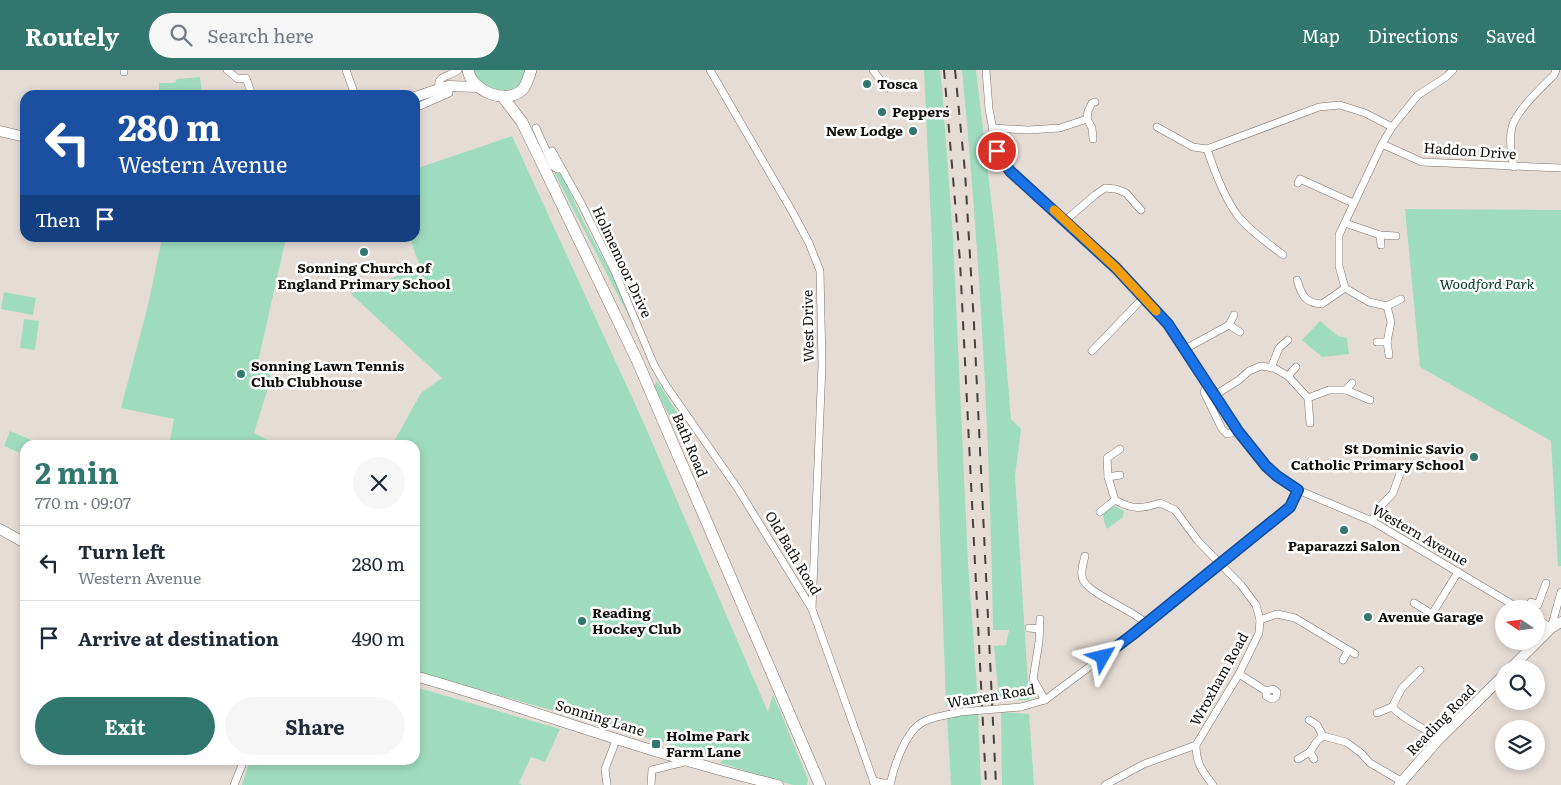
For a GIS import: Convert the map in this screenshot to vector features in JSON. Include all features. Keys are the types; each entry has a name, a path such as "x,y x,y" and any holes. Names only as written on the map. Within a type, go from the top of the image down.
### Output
{"main road":[{"path":"445,89 467,70 477,87"},
{"path":"420,98 445,89 477,87 502,96 514,94 522,89 531,70"},
{"name":"Bath Road","path":"522,89 520,106 522,122"},
{"name":"Bath Road","path":"502,96 522,122 637,360 820,785"},
{"path":"0,132 20,136"},
{"path":"0,529 20,540"},
{"path":"1519,660 1550,628 1561,622"},
{"name":"Sonning Lane","path":"420,677 691,761 778,785"},
{"name":"Reading Road","path":"1400,783 1439,739 1495,684"}],"street":[{"path":"227,70 238,79 246,78 250,90"},
{"path":"346,70 353,90"},
{"path":"445,89 438,82 440,78 458,70"},
{"name":"West Drive","path":"710,70 798,222 820,271 822,365 812,609"},
{"path":"873,70 886,88"},
{"name":"Western Avenue","path":"986,70 992,128 997,151 1010,171 1066,220 1116,268 1168,324 1238,431 1266,466 1298,490 1372,521 1505,600"},
{"path":"1401,299 1387,306 1369,302 1345,288 1339,266 1339,234 1392,127 1418,95 1446,77 1453,70"},
{"path":"1514,166 1511,154 1512,126 1523,107 1554,75 1556,70"},
{"path":"1094,139 1092,128 1087,119 1088,111 1092,103 1095,102"},
{"path":"1157,127 1170,131 1193,147 1207,149 1318,107 1340,105 1366,113 1392,127"},
{"path":"992,128 1028,130 1060,128 1087,119"},
{"name":"Holmemoor Drive","path":"536,128 553,166 561,170"},
{"name":"Haddon Drive","path":"1382,144 1422,162 1561,168"},
{"path":"1207,149 1223,188 1238,216 1256,234 1284,255"},
{"name":"Holmemoor Drive","path":"552,151 581,203 615,272 650,355"},
{"path":"1300,178 1353,203"},
{"path":"1066,220 1105,188 1116,188 1126,193 1132,204 1142,210"},
{"path":"1345,223 1380,234 1396,236"},
{"path":"1380,234 1381,245"},
{"path":"1297,280 1302,295 1312,304 1322,304 1345,288"},
{"path":"1092,350 1143,298"},
{"path":"1387,306 1390,322 1387,342 1389,356"},
{"path":"1185,348 1229,325 1234,315"},
{"path":"1229,325 1240,332"},
{"path":"1271,368 1279,348 1288,340"},
{"path":"1376,342 1387,342"},
{"path":"637,360 650,355"},
{"name":"Old Bath Road","path":"650,355 667,387 738,489 812,609 874,783"},
{"path":"1215,395 1239,380 1249,371 1261,366 1271,368 1288,376 1308,398 1310,424"},
{"path":"1288,376 1296,367"},
{"name":"Western Avenue","path":"1208,383 1204,392 1222,428 1227,434 1238,431"},
{"path":"1346,390 1352,383"},
{"path":"1308,398 1329,390 1346,390 1370,400"},
{"path":"1100,512 1115,500 1108,477 1106,458 1120,449"},
{"path":"1372,521 1378,509 1393,493 1402,468"},
{"path":"1108,477 1120,475"},
{"name":"Warren Road","path":"874,783 890,784 900,756 914,728 924,721 960,712 1021,707 1045,700 1132,635 1290,507 1298,490"},
{"name":"Wroxham Road","path":"1115,500 1129,507 1146,507 1160,503 1175,510 1198,541 1241,585 1256,605 1260,620 1259,633 1240,674 1196,745 1196,757 1202,770 1214,785"},
{"path":"1085,556 1082,571 1083,580 1095,592 1136,614 1146,623"},
{"path":"1432,614 1458,572"},
{"path":"1542,600 1546,583"},
{"path":"1545,624 1550,628 1561,592"},
{"path":"1414,603 1438,619"},
{"path":"1260,620 1277,614 1295,618 1352,653 1343,660"},
{"path":"1040,620 1033,679 1045,700"},
{"path":"1030,628 1039,629"},
{"path":"1378,713 1392,707 1402,688 1420,670"},
{"path":"1240,674 1266,691"},
{"path":"1392,707 1399,715 1426,729 1439,739"},
{"path":"1309,720 1317,725 1323,736"},
{"path":"1298,760 1310,752 1316,740 1323,736 1346,742 1361,753 1370,763 1400,783"},
{"path":"607,785 605,769 617,738"},
{"path":"1105,785 1144,764 1196,745"},
{"path":"1310,752 1314,759"},
{"path":"651,785 652,770 691,761"},
{"path":"234,785 242,765"}],"green space":[{"path":"472,70 526,70 518,87 513,91 498,91 480,84"},
{"path":"924,70 940,70 942,88 953,237 968,563 978,702 946,706 932,244"},
{"path":"962,70 976,70 997,250 1011,419 1021,429 1015,476 1029,700 999,700 994,646 1006,645 1009,630 993,630 983,350"},
{"path":"200,77 201,90 159,90 159,83 175,83 177,79"},
{"path":"512,136 642,419 768,712 773,694 808,779 807,785 793,785 720,763 724,759 420,672 420,440 395,440 421,393 442,378 351,294 420,267 411,242 420,242 420,167"},
{"path":"553,156 585,225 615,280 638,334 555,174"},
{"name":"Woodford Park","path":"1405,209 1561,210 1561,566 1558,566 1551,441 1420,367"},
{"path":"161,242 285,242 258,362 266,364 271,378 254,433 267,440 170,440 174,419 121,408 148,305"},
{"path":"4,292 36,298 33,315 1,309"},
{"path":"24,319 39,321 35,350 20,348"},
{"path":"1320,321 1338,336 1347,338 1349,354 1322,357 1302,340"},
{"path":"657,381 692,436 683,443 654,386"},
{"path":"10,431 31,440 20,440 20,453 4,446"},
{"path":"1115,506 1124,511 1123,517 1107,529 1103,513"},
{"path":"420,688 560,729 545,762 531,757 519,783 522,785 242,785 248,765 420,765"},
{"path":"1001,712 1029,714 1034,785 1002,785"},
{"path":"978,713 981,785 951,785 947,716"}],"railway":[{"path":"944,70 960,261 986,785"},
{"path":"955,70 965,172 974,324 996,785"}],"slow traffic":[{"path":"1054,210 1116,268 1156,311"}],"place":[{"name":"Tosca","path":"867,84"},
{"name":"Peppers","path":"882,112"},
{"name":"New Lodge","path":"913,131"},
{"name":"Sonning Church of England Primary School","path":"364,252"},
{"name":"Sonning Lawn Tennis Club Clubhouse","path":"241,374"},
{"name":"St Dominic Savio Catholic Primary School","path":"1474,457"},
{"name":"Paparazzi Salon","path":"1344,530"},
{"name":"Avenue Garage","path":"1368,617"},
{"name":"Reading Hockey Club","path":"582,621"},
{"name":"Holme Park Farm Lane","path":"656,744"}],"route":[{"path":"997,151 1010,171 1066,220 1116,268 1168,324 1238,431 1266,466 1298,490 1290,507 1103,657"}]}
